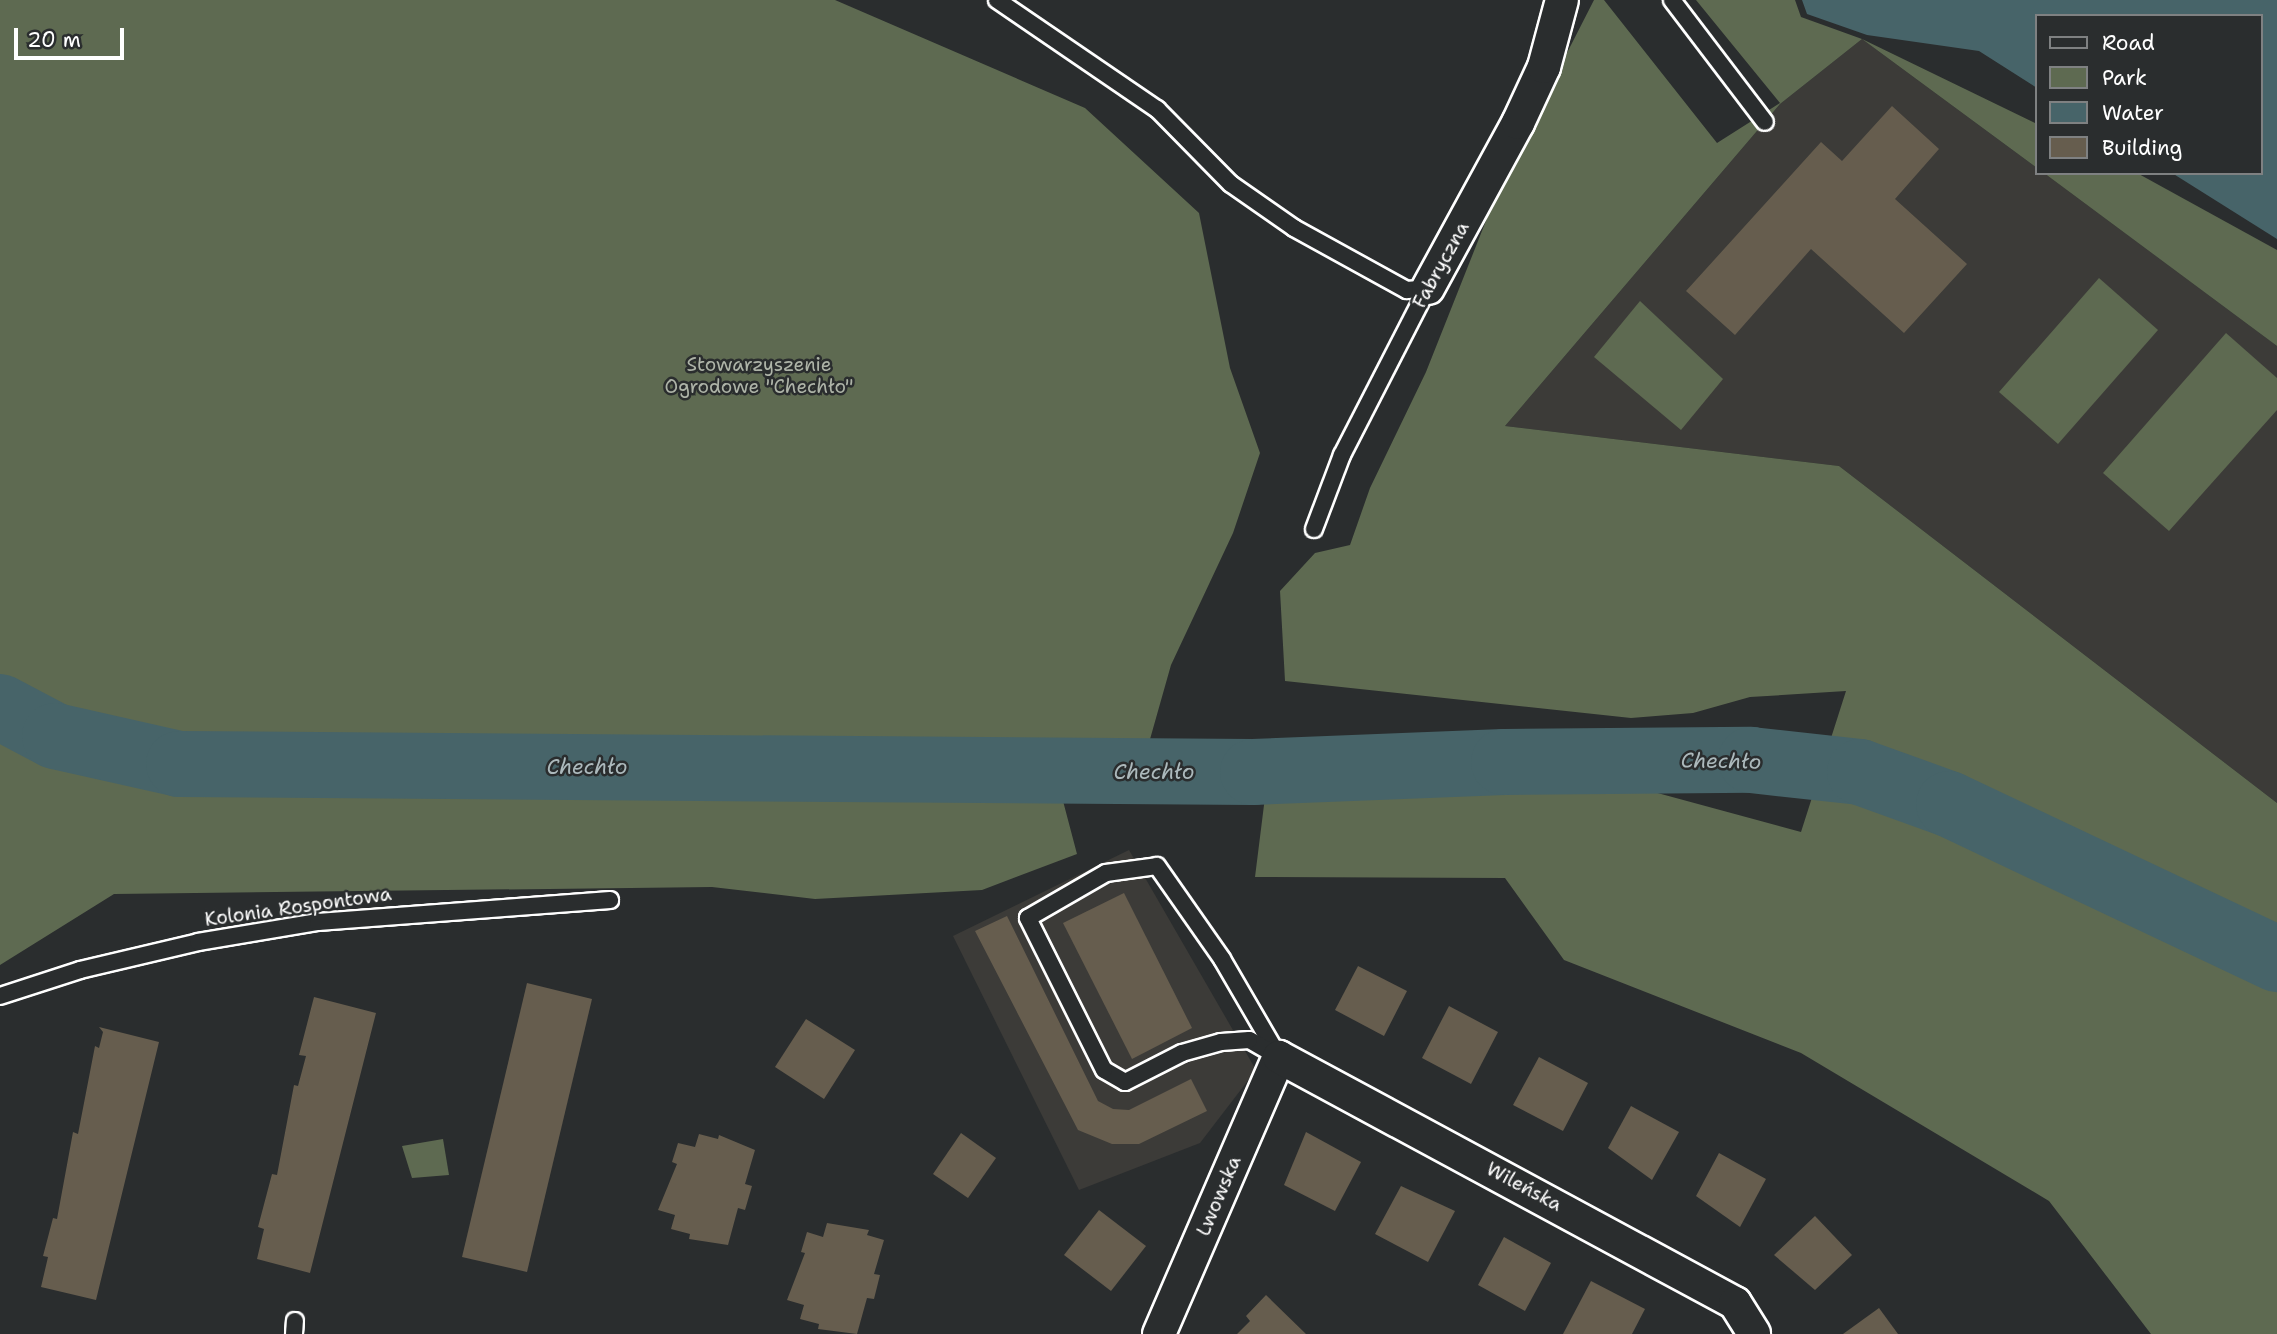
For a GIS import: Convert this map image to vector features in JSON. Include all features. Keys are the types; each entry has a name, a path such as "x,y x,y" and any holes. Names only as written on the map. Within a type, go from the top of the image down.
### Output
{"street":[{"name":"Fabryczna","path":"1428,288 1518,124 1544,67 1562,0"},
{"name":"Lwowska","path":"1159,1334 1279,1057"},
{"name":"Wileńska","path":"1279,1057 1735,1303 1754,1334"}],"lane":[{"path":"997,0 1157,108 1231,184 1294,228 1407,290 1428,288"},
{"path":"1672,0 1765,122"},
{"name":"Fabryczna","path":"1314,529 1342,455 1428,288"},
{"path":"1157,866 1222,959 1279,1057 1249,1040 1221,1042 1182,1053 1125,1082 1104,1070 1028,918 1106,873 1157,866"},
{"name":"Kolonia Rospontowa","path":"0,996 93,967 317,922 610,900"}],"shaded area":[{"path":"1862,39 2036,167 2036,175 2047,175 2277,346 2277,803 1839,466 1505,426 1780,104"},
{"path":"1129,850 1256,1070 1200,1143 1079,1190 953,936"}],"green space":[{"name":"Stowarzyszenie Ogrodowe \"Chechło\"","path":"0,0 835,0 1085,108 1199,213 1230,368 1260,453 1233,533 1171,665 1143,764 187,739 81,714 0,681"},
{"path":"1594,0 1604,0 1717,143 1780,103 1696,0 1795,0 1801,17 1862,39 1780,104 1505,426 1839,466 2277,803 2277,1334 2151,1334 2049,1201 1801,1053 1564,960 1505,878 1255,877 1266,789 1628,785 1801,832 1846,691 1750,697 1693,713 1631,718 1285,681 1280,591 1315,553 1350,545 1370,488 1426,372 1503,178"},
{"path":"1862,39 2036,124 2036,167"},
{"path":"2047,175 2141,175 2277,250 2277,346"},
{"path":"2099,278 2158,330 2058,444 1999,392"},
{"path":"1640,301 1723,379 1681,430 1594,357"},
{"path":"2226,333 2277,378 2277,410 2169,531 2103,473"},
{"path":"0,720 49,747 180,776 681,788 1058,782 1077,854 982,890 815,899 712,887 114,894 0,965"},
{"path":"443,1139 449,1175 412,1178 402,1146"}],"water":[{"path":"1802,0 2277,0 2277,239 2175,175 2263,175 2263,14 2036,14 2036,87 1979,51 1867,35 1807,14"}],"building":[{"path":"1892,106 1939,149 1895,199 1967,264 1904,333 1811,249 1735,335 1686,291 1821,142 1842,161"},
{"path":"1124,893 1192,1028 1132,1059 1063,923"},
{"path":"1007,916 1098,1101 1113,1109 1129,1110 1191,1079 1207,1111 1139,1144 1112,1144 1078,1130 975,931"},
{"path":"1358,966 1407,991 1384,1036 1335,1010"},
{"path":"527,983 592,999 527,1272 462,1257"},
{"path":"314,997 376,1013 310,1273 257,1259 264,1229 258,1227 272,1174 277,1175 294,1085 298,1086 306,1056 299,1055"},
{"path":"1449,1006 1498,1032 1471,1084 1422,1058"},
{"path":"806,1019 855,1050 824,1099 775,1067"},
{"path":"99,1027 159,1042 96,1300 41,1287 48,1257 43,1256 53,1218 57,1219 73,1132 78,1134 95,1046 99,1048 103,1032"},
{"path":"1539,1057 1588,1083 1563,1131 1513,1105"},
{"path":"1631,1106 1679,1132 1652,1180 1608,1148"},
{"path":"1306,1132 1361,1162 1335,1211 1284,1185"},
{"path":"961,1133 996,1158 968,1198 933,1174"},
{"path":"699,1134 718,1139 719,1135 755,1150 745,1184 752,1186 745,1210 738,1208 728,1245 689,1239 690,1234 671,1229 675,1215 658,1210 677,1164 672,1162 678,1143 695,1147"},
{"path":"1719,1153 1766,1179 1740,1227 1696,1196"},
{"path":"1401,1186 1455,1211 1428,1262 1375,1234"},
{"path":"1099,1210 1146,1246 1111,1291 1064,1255"},
{"path":"1815,1216 1852,1255 1815,1290 1774,1255"},
{"path":"827,1223 869,1230 867,1235 884,1240 874,1274 880,1275 874,1299 867,1298 857,1334 818,1329 819,1324 800,1319 804,1305 787,1300 805,1253 801,1252 807,1232 823,1237"},
{"path":"1504,1237 1551,1263 1525,1311 1478,1285"},
{"path":"1591,1281 1645,1309 1632,1334 1563,1334"},
{"path":"1266,1295 1306,1334 1237,1334 1250,1321 1246,1316"},
{"path":"1879,1308 1898,1334 1843,1334"}],"waterway":[{"name":"Chechło","path":"0,707 55,736 179,764 1253,772 1504,762 1751,760 1860,772 1949,804 2277,959"},
{"path":"1504,762 1511,742"},
{"path":"1104,771 1114,750"}]}
